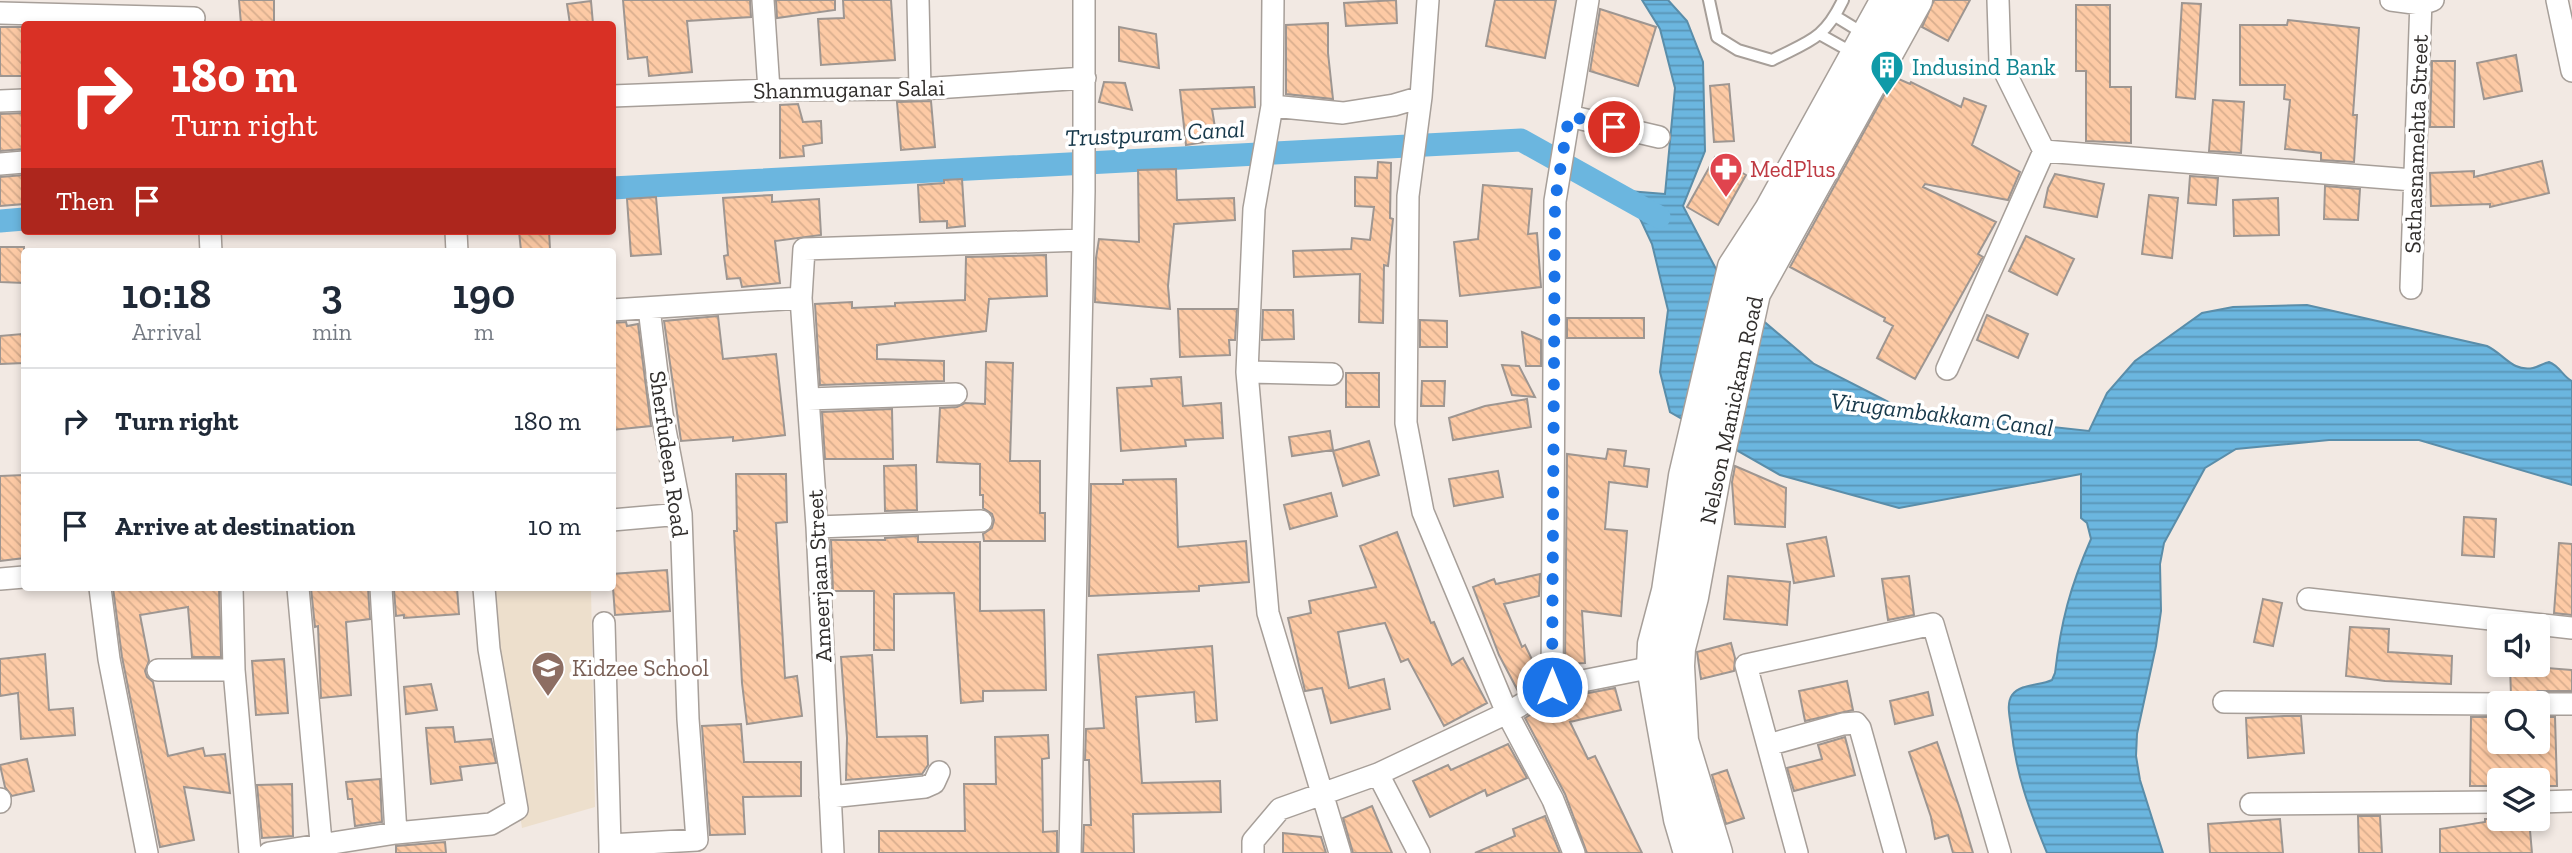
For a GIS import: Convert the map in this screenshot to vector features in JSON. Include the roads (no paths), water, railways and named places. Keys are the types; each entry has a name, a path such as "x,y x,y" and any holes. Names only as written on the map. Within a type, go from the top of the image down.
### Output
{"main road":[{"name":"Nelson Manickam Road","path":"1716,853 1682,741 1678,666 1679,648 1692,597 1700,473 1734,267 1771,211 1887,0"},
{"name":"Nelson Manickam Road","path":"1690,853 1680,819 1653,667 1654,644 1668,591 1754,293 1916,0"}],"street":[{"path":"763,0 769,90"},
{"path":"918,0 920,89"},
{"path":"1070,853 1084,191 1084,0"},
{"path":"1273,0 1272,106 1254,209 1247,372 1268,613 1340,853"},
{"path":"1428,0 1421,97 1408,196 1406,423 1423,512 1507,713 1553,800 1574,853"},
{"path":"1552,687 1555,201 1588,0"},
{"path":"1998,0 2000,62 2044,151"},
{"path":"2391,0 2425,1"},
{"path":"2557,0 2572,71"},
{"name":"Sathasnamehta Street","path":"2411,288 2413,180 2425,1"},
{"path":"0,13 194,14"},
{"name":"Shanmuganar Salai","path":"616,96 769,90 920,89 1085,78"},
{"path":"1272,106 1343,113 1394,105 1421,97"},
{"path":"0,101 21,100"},
{"path":"1569,116 1659,137"},
{"path":"2044,151 2413,180"},
{"path":"1947,369 2044,151"},
{"path":"0,164 21,162"},
{"name":"Ameerjaan Street","path":"833,853 817,527 801,298 804,249 1083,240"},
{"path":"616,310 801,298"},
{"name":"Sherfudeen Road","path":"610,849 697,840 688,719 681,514 662,414 649,308"},
{"path":"1247,372 1332,374"},
{"path":"808,400 956,394"},
{"path":"616,520 681,514"},
{"path":"817,527 981,521"},
{"path":"0,579 21,577"},
{"path":"100,591 109,659 147,853"},
{"path":"232,591 234,670 250,853"},
{"path":"298,591 322,849"},
{"path":"381,591 396,834"},
{"path":"269,853 322,849 396,834 491,824 517,809 489,649 484,591"},
{"path":"2308,599 2572,628"},
{"path":"604,623 610,849"},
{"path":"1797,853 1746,665 1933,624 2000,853"},
{"path":"1253,847 1280,810 1320,793 1378,774 1507,713 1552,687 1653,667"},
{"path":"158,670 234,670"},
{"path":"2224,702 2487,704"},
{"path":"2550,704 2572,704"},
{"path":"1768,745 1843,724 1856,723 1860,728 1895,853"},
{"path":"830,797 925,788 934,783 939,772"},
{"path":"1378,774 1419,853"},
{"path":"2550,802 2572,801"},
{"path":"2251,804 2487,802"}],"lane":[{"path":"1709,0 1717,37 1738,50 1772,60 1821,35 1843,0"},
{"path":"1835,16 1862,46"},
{"path":"1821,35 1862,46"}],"water":[{"path":"1642,0 1668,0 1687,21 1703,62 1705,151 1683,206 1727,290 1814,364 1906,411 2089,431 2107,393 2135,361 2202,313 2233,307 2307,305 2487,346 2508,362 2526,369 2549,362 2553,364 2572,381 2572,485 2419,440 2329,440 2236,449 2205,468 2164,543 2160,564 2161,611 2137,734 2136,756 2140,780 2163,853 2047,853 2020,776 2009,706 2016,691 2052,680 2055,673 2067,604 2091,539 2087,523 2081,518 2081,474 1899,508 1780,475 1670,412 1660,372 1668,310 1652,244 1627,191 1665,194 1675,88 1660,29"}],"waterway":[{"name":"Trustpuram Canal","path":"616,188 1521,140 1659,217"},
{"name":"Trustpuram Canal","path":"0,221 21,219"}],"place":[{"name":"Indusind Bank","path":"1887,97"},
{"name":"MedPlus","path":"1726,199"},
{"name":"Kidzee School","path":"548,698"}],"water label":[{"name":"Virugambakkam Canal","path":"1942,414"}]}
